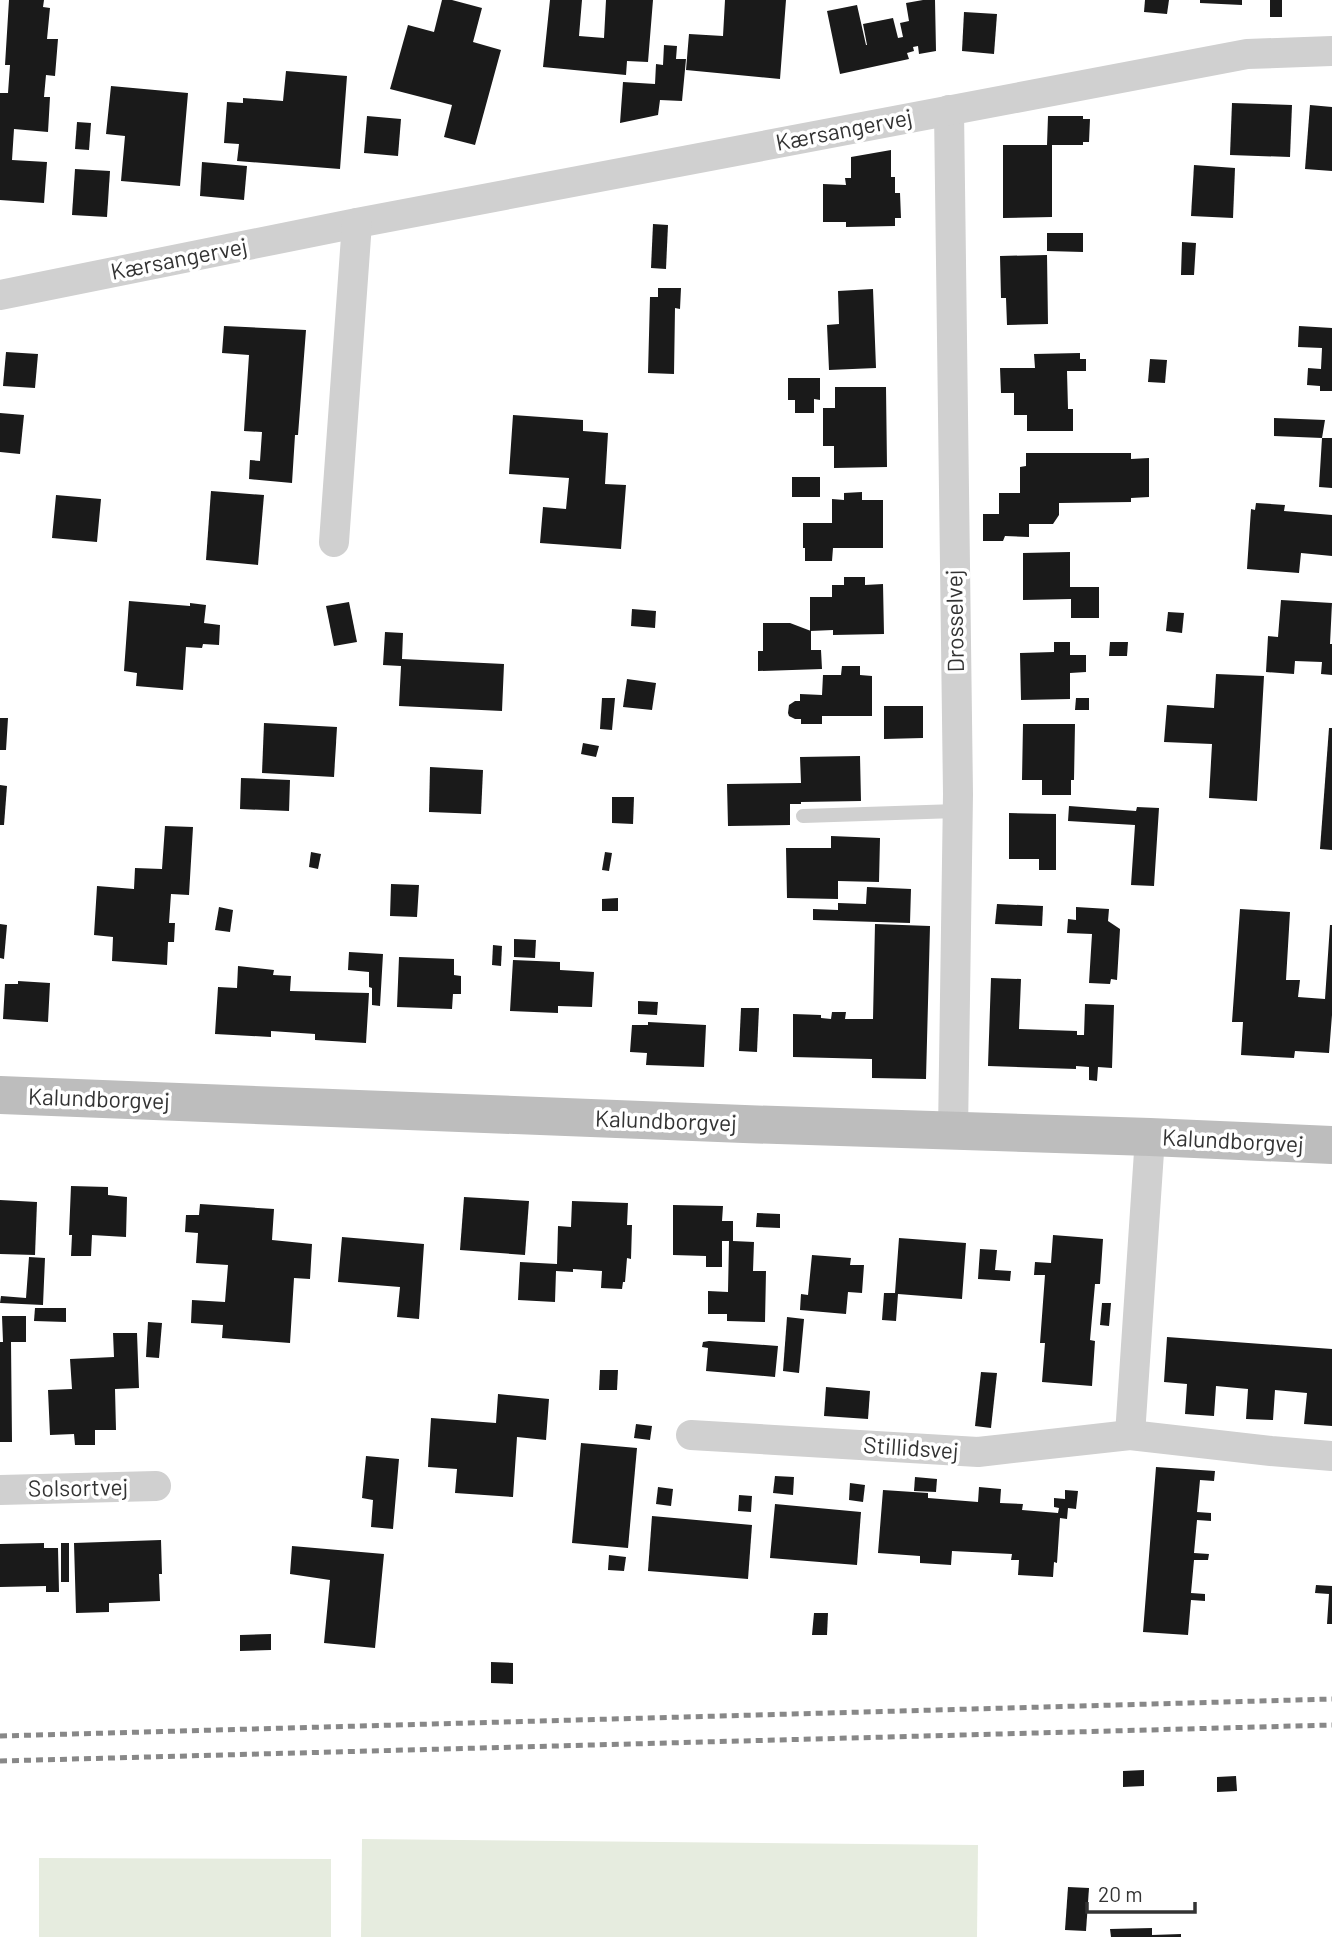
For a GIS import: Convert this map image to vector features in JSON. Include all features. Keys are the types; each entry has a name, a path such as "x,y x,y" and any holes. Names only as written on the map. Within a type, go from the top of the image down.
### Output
{"street":[{"name":"Kærsangervej","path":"0,295 357,223 1247,54 1332,51"},
{"name":"Drosselvej","path":"949,110 957,811 953,1132"},
{"path":"334,542 357,223"},
{"name":"Kalundborgvej","path":"0,1095 1332,1145"},
{"path":"1130,1435 1150,1137"},
{"name":"Stillidsvej","path":"691,1435 978,1452 1130,1435 1332,1456"},
{"name":"Solsortvej","path":"0,1490 156,1486"}],"lane":[{"path":"803,816 957,811"}],"shaded area":[{"path":"362,1839 978,1845 977,1937 361,1937"},
{"path":"39,1858 331,1859 331,1937 39,1937"}],"building":[{"path":"9,0 44,0 43,7 50,8 47,39 58,39 55,76 46,75 44,97 50,97 48,132 14,129 12,160 47,162 44,203 0,200 0,93 8,93 10,65 5,65"},
{"path":"442,0 482,8 473,42 501,50 475,145 444,137 452,105 390,89 408,25 434,32"},
{"path":"550,0 582,0 579,36 604,38 606,0 653,0 648,62 627,61 626,75 543,67"},
{"path":"725,0 786,0 780,79 686,70 689,34 723,36"},
{"path":"935,0 936,51 919,54 918,46 913,47 914,51 907,53 909,59 840,74 827,11 857,5 867,45 863,24 893,18 898,38 903,37 900,23 909,21 906,3"},
{"path":"1145,0 1169,0 1167,14 1144,12"},
{"path":"1200,0 1242,0 1242,5 1200,3"},
{"path":"1270,0 1282,0 1282,17 1270,17"},
{"path":"964,12 997,14 994,54 962,51"},
{"path":"664,45 677,46 676,59 686,59 682,101 660,100 658,115 620,123 623,82 655,84 656,64 663,65"},
{"path":"286,71 347,76 340,169 237,161 239,144 224,143 227,102 243,103 243,98 283,101"},
{"path":"111,86 188,93 180,186 121,181 125,136 106,134"},
{"path":"1232,103 1292,105 1290,157 1230,155"},
{"path":"1310,105 1332,107 1332,171 1305,169"},
{"path":"367,116 401,119 398,156 364,153"},
{"path":"1048,116 1083,116 1083,119 1090,119 1089,142 1083,142 1083,145 1052,145 1052,217 1003,218 1003,145 1047,145"},
{"path":"77,122 91,123 89,150 75,149"},
{"path":"891,150 891,177 895,177 895,193 900,193 901,218 895,218 895,226 846,227 846,222 823,222 823,184 846,185 845,178 851,178 851,157"},
{"path":"202,162 247,166 244,200 200,196"},
{"path":"1194,165 1235,168 1233,218 1191,216"},
{"path":"75,169 110,171 107,217 72,215"},
{"path":"653,224 668,225 666,269 651,268"},
{"path":"1047,233 1083,233 1083,252 1047,251"},
{"path":"1182,242 1196,243 1194,275 1181,275"},
{"path":"1047,255 1048,324 1007,325 1006,298 1001,298 1000,256"},
{"path":"658,288 681,288 680,309 675,308 674,374 648,373 650,297 658,297"},
{"path":"873,289 876,368 829,370 827,325 839,324 838,291"},
{"path":"224,326 306,330 292,483 249,479 250,460 260,461 262,432 244,431 249,355 222,353"},
{"path":"1299,326 1332,328 1332,391 1320,391 1320,386 1307,385 1308,368 1321,369 1322,348 1298,347"},
{"path":"6,352 38,354 35,388 3,386"},
{"path":"1080,353 1080,359 1086,359 1086,371 1067,371 1068,409 1073,409 1073,431 1027,431 1027,415 1014,415 1014,393 1001,393 1000,368 1035,368 1034,354"},
{"path":"1150,359 1167,360 1165,383 1148,382"},
{"path":"788,378 820,378 820,400 814,399 814,413 795,413 795,400 788,400"},
{"path":"835,387 886,387 887,467 834,468 834,446 823,446 823,408 835,408"},
{"path":"0,413 24,415 20,454 0,452"},
{"path":"513,415 583,420 583,431 608,433 605,484 626,485 621,549 540,543 543,507 566,509 569,478 509,474"},
{"path":"1274,418 1325,420 1322,438 1274,436"},
{"path":"1322,438 1332,438 1332,488 1319,487"},
{"path":"1026,453 1131,453 1131,459 1149,458 1149,497 1131,498 1131,502 1059,503 1059,515 1053,524 1029,524 1029,537 1005,536 1003,541 983,541 983,514 999,514 999,493 1020,493 1020,467 1026,466"},
{"path":"792,477 820,477 820,497 792,497"},
{"path":"211,491 264,495 258,565 206,560"},
{"path":"862,492 862,500 883,500 883,548 833,548 832,561 805,561 803,523 832,523 832,499 844,500 844,493"},
{"path":"56,495 101,499 97,542 52,538"},
{"path":"1256,503 1285,505 1284,511 1332,515 1332,556 1301,553 1299,573 1247,569 1251,509 1255,510"},
{"path":"1070,552 1070,587 1099,587 1099,618 1071,618 1071,599 1023,600 1023,553"},
{"path":"844,577 865,577 865,585 883,584 884,634 833,635 833,630 810,631 810,597 832,597 832,585 844,585"},
{"path":"1281,600 1332,603 1332,675 1321,674 1322,662 1295,661 1294,674 1266,672 1268,636 1278,637"},
{"path":"129,601 206,605 204,623 220,625 219,645 186,647 183,690 136,686 137,673 124,671"},
{"path":"349,602 357,642 334,646 326,606"},
{"path":"632,609 656,611 655,628 631,626"},
{"path":"1168,612 1184,613 1182,633 1166,631"},
{"path":"763,623 790,623 811,631 811,650 821,650 822,669 758,671 758,651 763,651"},
{"path":"385,632 403,633 402,659 504,664 502,711 399,706 401,666 383,665"},
{"path":"1054,642 1070,642 1070,655 1086,655 1086,672 1070,673 1070,699 1021,700 1020,653 1054,652"},
{"path":"1110,642 1128,642 1127,656 1109,656"},
{"path":"842,666 860,666 860,675 872,676 872,716 822,716 822,724 801,724 801,719 789,716 789,705 800,701 800,694 822,695 823,675 841,675"},
{"path":"1216,674 1264,676 1257,801 1209,798 1212,744 1164,742 1167,705 1214,708"},
{"path":"627,679 656,683 652,710 623,707"},
{"path":"602,698 615,698 612,730 600,729"},
{"path":"1076,698 1089,698 1089,710 1075,710"},
{"path":"884,706 923,706 923,738 884,739"},
{"path":"0,718 8,718 6,750 0,750"},
{"path":"264,723 337,727 334,777 262,773"},
{"path":"1023,724 1075,724 1074,780 1071,780 1071,795 1042,795 1042,780 1022,780"},
{"path":"1329,728 1332,728 1332,850 1320,849"},
{"path":"583,743 599,746 596,757 581,754"},
{"path":"860,756 861,801 790,804 790,825 728,826 727,784 801,783 800,757"},
{"path":"430,767 483,770 481,814 429,812"},
{"path":"241,778 290,780 289,811 240,809"},
{"path":"0,785 7,786 4,825 0,825"},
{"path":"612,797 634,797 633,824 612,823"},
{"path":"1069,806 1136,811 1137,807 1159,808 1154,886 1131,885 1135,825 1068,821"},
{"path":"1009,813 1056,814 1056,870 1039,870 1039,859 1009,859"},
{"path":"165,826 193,827 189,895 171,894 169,923 175,923 174,942 168,942 167,965 112,961 113,937 94,935 97,886 134,889 135,868 162,869"},
{"path":"831,836 880,838 879,882 838,881 838,899 787,898 786,848 831,848"},
{"path":"311,852 321,854 318,869 309,867"},
{"path":"605,852 612,853 609,871 602,870"},
{"path":"391,884 419,885 417,917 390,916"},
{"path":"867,887 911,889 910,923 813,920 813,909 838,910 838,903 866,904"},
{"path":"618,898 618,911 602,911 602,899"},
{"path":"997,904 1043,906 1042,926 995,924"},
{"path":"219,907 233,910 230,932 215,930"},
{"path":"1076,907 1109,909 1108,921 1120,929 1117,980 1111,979 1110,984 1089,983 1092,934 1067,933 1068,919 1076,920"},
{"path":"1240,909 1290,912 1286,980 1300,980 1298,997 1325,999 1332,925 1332,1015 1329,1053 1295,1051 1294,1058 1241,1055 1243,1022 1232,1022"},
{"path":"0,924 7,925 4,959 0,958"},
{"path":"875,924 930,926 926,1079 872,1078 872,1059 793,1057 793,1014 821,1015 821,1018 831,1019 832,1012 846,1012 845,1019 873,1019"},
{"path":"514,939 536,940 535,958 514,957"},
{"path":"493,945 502,946 501,966 492,965"},
{"path":"349,952 383,954 380,1006 372,1005 369,972 348,970"},
{"path":"399,957 454,959 454,975 461,976 461,994 453,994 452,1009 397,1007"},
{"path":"513,960 560,962 560,970 594,972 592,1007 558,1006 558,1013 510,1011"},
{"path":"238,966 274,970 273,975 291,976 290,991 369,993 366,1043 315,1040 315,1034 271,1031 271,1037 215,1034 218,987 237,988"},
{"path":"991,978 1021,979 1019,1029 1077,1031 1077,1035 1084,1035 1085,1004 1114,1005 1112,1068 1098,1067 1097,1081 1089,1080 1089,1067 1076,1066 1076,1069 988,1066"},
{"path":"18,981 50,983 48,1022 3,1019 5,984 18,984"},
{"path":"638,1001 658,1002 657,1015 638,1014"},
{"path":"741,1008 759,1008 757,1052 739,1051"},
{"path":"648,1022 706,1025 704,1067 646,1065 647,1053 630,1052 632,1025 648,1025"},
{"path":"71,1186 108,1187 108,1195 127,1197 126,1237 92,1235 91,1256 71,1256"},
{"path":"464,1197 529,1201 525,1255 460,1250"},
{"path":"0,1200 37,1202 35,1255 0,1254"},
{"path":"572,1201 628,1203 627,1225 632,1225 631,1259 627,1258 622,1289 601,1288 602,1271 573,1269 573,1272 556,1271 555,1302 518,1300 520,1262 557,1264 558,1226 571,1227"},
{"path":"200,1204 274,1209 272,1240 312,1244 310,1279 294,1278 290,1343 222,1338 223,1325 191,1323 192,1300 225,1302 228,1265 196,1263 198,1233 185,1232 186,1215 199,1215"},
{"path":"673,1205 723,1206 722,1221 733,1221 733,1241 754,1242 753,1271 766,1271 765,1322 727,1321 727,1314 708,1314 708,1291 728,1292 729,1241 722,1241 722,1267 706,1267 706,1256 673,1255"},
{"path":"757,1213 780,1214 780,1228 756,1227"},
{"path":"1053,1235 1103,1239 1100,1284 1095,1284 1090,1340 1095,1341 1092,1386 1042,1382 1045,1343 1040,1343 1045,1275 1034,1275 1035,1262 1051,1263"},
{"path":"342,1237 424,1244 419,1319 397,1317 400,1287 338,1282"},
{"path":"899,1238 966,1243 962,1299 898,1294 896,1321 882,1320 884,1293 895,1293"},
{"path":"980,1249 997,1250 995,1270 1011,1271 1010,1281 978,1279"},
{"path":"812,1255 851,1258 850,1265 864,1265 862,1293 848,1292 846,1314 800,1310 801,1294 808,1295"},
{"path":"29,1257 45,1258 43,1305 0,1303 1,1296 26,1298"},
{"path":"1102,1303 1111,1303 1109,1326 1100,1325"},
{"path":"35,1308 66,1308 66,1322 34,1321"},
{"path":"2,1316 26,1316 26,1342 11,1342 12,1442 0,1442"},
{"path":"787,1317 804,1319 799,1373 783,1371"},
{"path":"148,1322 162,1323 159,1358 146,1357"},
{"path":"113,1333 137,1333 139,1388 115,1389 116,1430 95,1430 95,1445 75,1445 74,1434 50,1435 48,1390 72,1389 70,1359 114,1357"},
{"path":"1167,1337 1332,1349 1332,1426 1304,1424 1307,1393 1275,1390 1273,1420 1246,1419 1248,1389 1216,1386 1214,1416 1185,1414 1187,1384 1164,1382"},
{"path":"703,1342 778,1346 775,1377 706,1371 708,1348 702,1347"},
{"path":"600,1370 618,1370 617,1390 599,1390"},
{"path":"981,1372 997,1373 991,1428 975,1426"},
{"path":"826,1387 870,1391 868,1419 824,1416"},
{"path":"498,1394 549,1399 546,1440 517,1437 513,1497 455,1493 457,1469 428,1467 431,1418 496,1423"},
{"path":"636,1424 652,1426 650,1440 634,1438"},
{"path":"581,1443 637,1448 628,1548 572,1543"},
{"path":"366,1456 399,1459 393,1529 371,1527 373,1500 362,1498"},
{"path":"1156,1467 1215,1471 1214,1481 1200,1480 1197,1512 1211,1513 1211,1521 1197,1520 1194,1553 1209,1554 1208,1560 1194,1560 1191,1593 1205,1594 1205,1601 1191,1600 1188,1635 1143,1632"},
{"path":"775,1476 794,1477 793,1495 773,1493"},
{"path":"915,1477 937,1479 936,1492 914,1491"},
{"path":"850,1483 865,1485 863,1502 849,1500"},
{"path":"658,1487 673,1489 671,1506 656,1504"},
{"path":"979,1487 1001,1489 1000,1503 1023,1504 1022,1510 1058,1513 1059,1508 1054,1507 1054,1498 1065,1499 1065,1490 1078,1491 1076,1509 1068,1508 1067,1519 1060,1518 1057,1563 1054,1562 1053,1577 1018,1575 1019,1560 1011,1560 1012,1554 952,1551 951,1565 920,1563 920,1556 878,1553 883,1490 928,1493 928,1498 978,1502"},
{"path":"739,1495 752,1496 751,1512 738,1511"},
{"path":"775,1504 861,1512 857,1565 770,1558"},
{"path":"652,1516 752,1525 748,1579 648,1571"},
{"path":"161,1540 160,1601 109,1603 109,1612 76,1613 74,1543"},
{"path":"44,1543 44,1548 58,1548 59,1592 46,1592 46,1586 0,1587 0,1544"},
{"path":"61,1543 69,1543 69,1582 61,1582"},
{"path":"292,1546 384,1554 375,1648 324,1643 330,1580 290,1574"},
{"path":"609,1555 626,1557 624,1571 608,1570"},
{"path":"1316,1585 1332,1586 1332,1624 1327,1624 1329,1594 1315,1593"},
{"path":"814,1613 828,1613 827,1635 812,1635"},
{"path":"271,1634 271,1650 240,1651 240,1635"},
{"path":"491,1662 513,1663 513,1684 491,1683"},
{"path":"1144,1770 1144,1786 1123,1787 1123,1771"},
{"path":"1236,1776 1237,1791 1217,1792 1217,1777"},
{"path":"1068,1887 1089,1888 1086,1931 1065,1930"},
{"path":"1152,1928 1152,1935 1181,1934 1181,1937 1111,1937 1110,1929"}],"railway":[{"path":"0,1736 1332,1699"},
{"path":"0,1761 1332,1725"}]}
